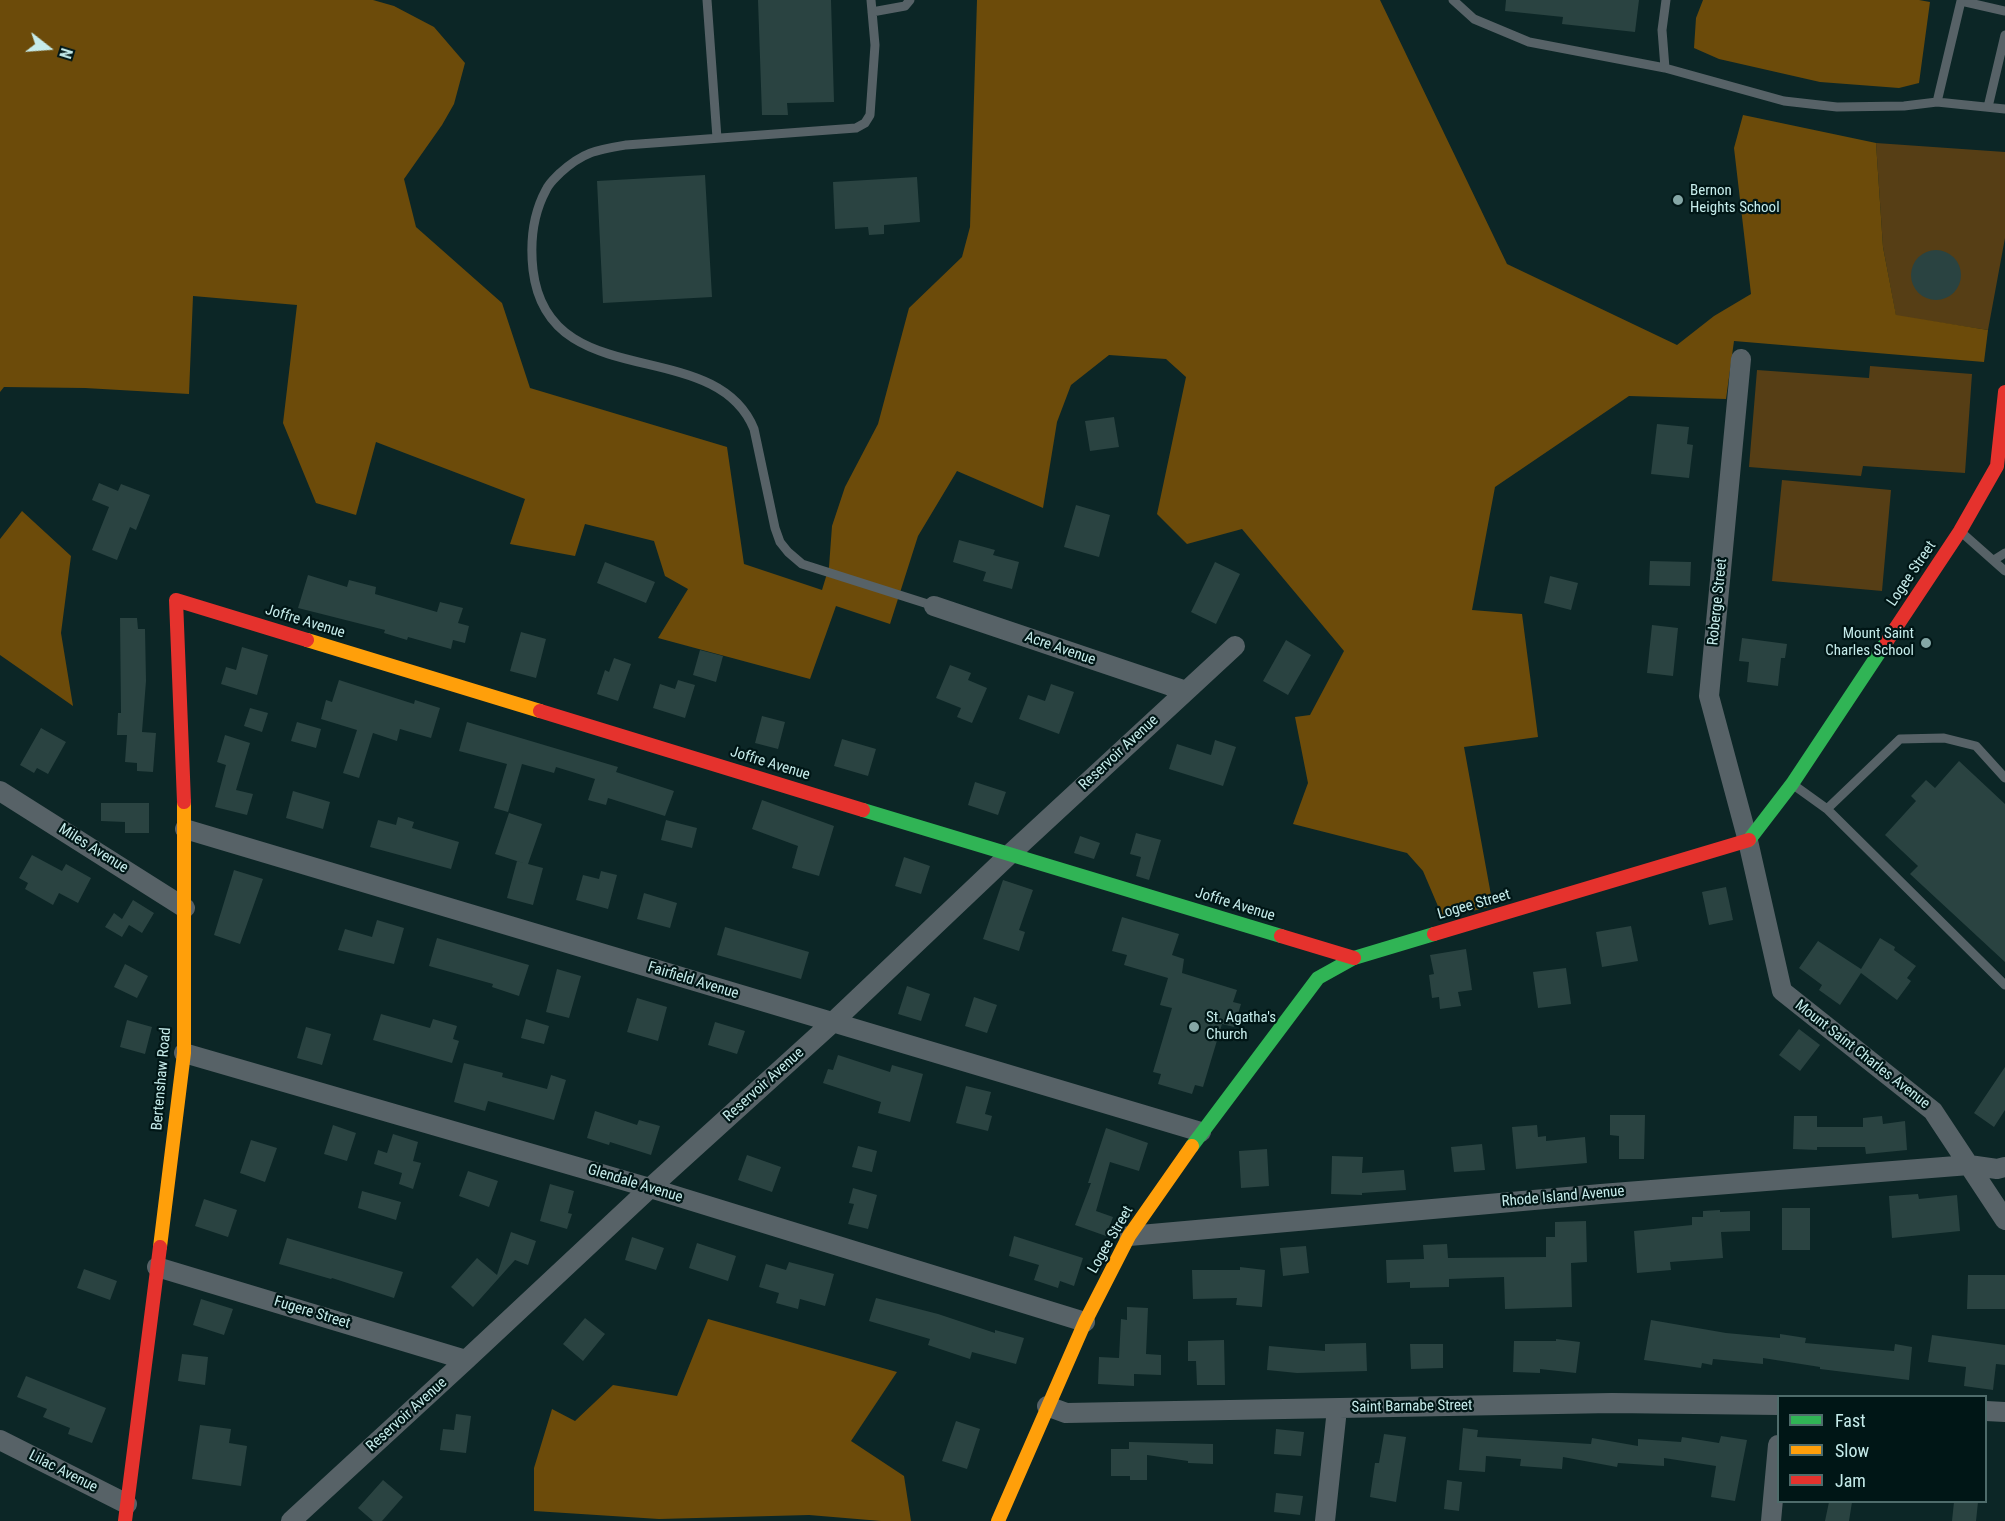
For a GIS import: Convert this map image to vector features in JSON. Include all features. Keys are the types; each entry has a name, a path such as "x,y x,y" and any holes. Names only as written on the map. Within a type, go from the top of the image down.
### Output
{"street":[{"name":"Roberge Street","path":"1741,359 1709,696 1748,841"},
{"name":"Logee Street","path":"998,1521 1085,1322 1129,1236 1201,1132 1318,978 1354,958 1748,841 1792,784 1960,531 1996,466 2005,392"},
{"name":"Bertenshaw Road","path":"126,1513 184,1053 185,830 176,600"},
{"name":"Joffre Avenue","path":"176,600 1354,958"},
{"name":"Acre Avenue","path":"934,606 1186,691"},
{"name":"Reservoir Avenue","path":"291,1521 650,1188 832,1023 1235,646"},
{"name":"Miles Avenue","path":"0,791 185,908"},
{"name":"Fairfield Avenue","path":"185,830 1201,1132"},
{"name":"Mount Saint Charles Avenue","path":"1748,841 1782,991 1933,1111 2005,1220"},
{"name":"Glendale Avenue","path":"184,1053 650,1188 1085,1322"},
{"name":"Rhode Island Avenue","path":"1129,1236 1601,1194 1969,1165 2001,1168"},
{"name":"Fugere Street","path":"157,1267 466,1360"},
{"name":"Saint Barnabe Street","path":"1047,1406 1066,1413 1612,1403 1777,1405"},
{"path":"1325,1521 1337,1409"},
{"path":"1987,1411 2005,1412"},
{"name":"Lilac Avenue","path":"0,1440 126,1513"},
{"path":"1771,1521 1777,1464"}],"lane":[{"path":"708,0 717,138"},
{"path":"871,0 875,45 874,80 870,115 865,123 856,128 626,145 600,149 581,156 549,184 538,204 532,233 532,261 535,285 542,306 553,323 576,341 594,350 687,376 720,388 748,413 754,429 780,542 802,564 934,606"},
{"path":"872,12 905,6 910,0"},
{"path":"1453,0 1474,19 1529,42 1665,68 1784,101 1837,107 1937,102 2005,109"},
{"path":"1665,68 1662,30 1666,0"},
{"path":"1937,102 1961,2 2005,11"},
{"path":"1988,107 2005,35"},
{"path":"1960,531 2005,571"},
{"path":"1994,560 2005,554"},
{"path":"1827,809 1900,739 1944,738 1976,746 2005,778"},
{"path":"1792,784 1827,809 2005,985"}],"shaded area":[{"path":"0,0 373,0 394,6 434,27 465,63 454,104 404,179 416,227 502,303 530,388 727,447 744,564 822,590 829,567 832,526 845,487 878,424 909,308 962,257 970,227 977,0 1380,0 1507,264 1677,345 1714,316 1751,294 1734,148 1743,115 1876,143 1883,247 1896,315 1988,330 1984,362 1734,341 1726,399 1629,396 1495,487 1472,610 1522,614 1538,737 1464,747 1493,906 1443,918 1423,871 1407,853 1293,824 1308,783 1295,717 1310,715 1344,651 1242,529 1187,544 1157,514 1186,377 1166,359 1109,355 1071,385 1057,422 1043,508 957,471 918,536 890,624 836,606 810,679 658,638 688,589 665,576 654,541 585,524 575,556 510,544 525,499 376,442 356,515 316,503 283,423 297,305 193,296 189,394 85,388 4,387 0,392"},
{"path":"1703,0 1919,0 1930,2 1919,83 1899,88 1820,82 1719,59 1694,48 1696,18"},
{"path":"1876,143 2005,152 2005,238 1988,330 1896,316 1883,247"},
{"path":"1870,366 1972,374 1965,473 1863,466 1861,476 1749,467 1757,370 1869,378"},
{"path":"1782,480 1891,490 1882,591 1772,581"},
{"path":"22,511 71,556 61,633 73,706 0,655 0,539"},
{"path":"708,1319 897,1372 851,1441 904,1476 911,1521 809,1515 659,1519 534,1511 534,1468 552,1409 575,1421 613,1385 677,1396"}],"building":[{"path":"758,0 831,0 834,102 787,103 788,115 762,115"},
{"path":"1506,0 1639,0 1635,32 1562,24 1563,17 1505,11"},
{"path":"705,175 712,297 603,303 597,181"},
{"path":"917,177 920,222 884,225 884,234 869,235 868,227 835,229 833,182"},
{"path":"1936,250 1945,252 1956,261 1961,275 1959,284 1950,295 1936,300 1927,298 1916,289 1911,275 1913,266 1922,255"},
{"path":"1114,417 1119,447 1090,451 1085,421"},
{"path":"1657,424 1689,427 1687,444 1693,445 1689,478 1651,474"},
{"path":"99,483 118,491 121,484 150,495 136,530 130,527 117,560 92,550 109,507 92,500"},
{"path":"1076,505 1110,515 1099,557 1064,547"},
{"path":"959,540 995,550 993,555 1019,562 1012,589 983,581 986,572 953,562"},
{"path":"1650,561 1691,562 1690,586 1649,585"},
{"path":"605,562 655,582 646,603 597,583"},
{"path":"1215,562 1240,574 1216,624 1191,612"},
{"path":"308,575 347,587 349,580 376,587 375,594 437,612 440,602 463,608 458,623 469,626 465,643 453,640 451,649 408,637 407,640 384,633 385,630 298,608"},
{"path":"1550,576 1578,583 1571,610 1544,603"},
{"path":"120,618 137,618 138,629 145,629 146,681 142,732 156,733 153,772 137,771 137,763 125,762 127,735 117,735 118,713 121,713"},
{"path":"1652,625 1678,628 1673,676 1647,673"},
{"path":"521,632 546,639 536,678 510,671"},
{"path":"1742,638 1787,644 1785,658 1781,658 1778,686 1747,682 1749,662 1739,661"},
{"path":"1286,640 1311,655 1288,695 1263,681"},
{"path":"242,647 268,655 257,695 221,684 226,667 236,670"},
{"path":"700,650 723,656 716,682 693,675"},
{"path":"614,658 631,664 618,701 597,694 605,670 609,672"},
{"path":"950,665 971,673 968,680 987,688 972,723 957,717 961,708 936,698"},
{"path":"339,680 414,704 415,700 440,708 431,738 400,729 397,741 373,733 359,778 343,773 357,730 321,719 326,700 332,702"},
{"path":"678,680 695,685 685,718 653,708 660,684 675,689"},
{"path":"1051,684 1074,692 1059,734 1019,719 1028,695 1045,701"},
{"path":"250,708 268,713 262,732 244,726"},
{"path":"762,716 785,722 778,749 755,743"},
{"path":"297,722 321,729 316,748 291,741"},
{"path":"467,722 618,767 616,772 674,791 665,816 608,798 606,805 588,800 595,779 556,767 554,773 522,764 508,812 494,808 507,764 459,751"},
{"path":"41,728 66,742 48,774 37,768 34,773 20,765"},
{"path":"225,735 250,743 236,790 253,794 247,815 215,807 226,765 217,762"},
{"path":"842,739 876,749 868,776 834,766"},
{"path":"1215,740 1236,747 1223,786 1169,769 1177,744 1211,755"},
{"path":"1959,761 2005,804 2005,962 1910,874 1918,866 1885,835 1916,801 1911,796 1926,780 1935,788"},
{"path":"975,782 1006,792 998,815 968,805"},
{"path":"293,791 330,802 323,829 286,818"},
{"path":"762,800 834,826 819,876 792,868 798,846 752,829"},
{"path":"101,803 149,803 149,833 125,833 125,822 101,821"},
{"path":"509,813 542,824 528,864 543,868 533,905 507,898 517,861 495,854"},
{"path":"398,817 414,822 412,828 459,842 451,869 370,847 378,820 396,825"},
{"path":"666,820 697,828 692,848 661,840"},
{"path":"1136,833 1161,840 1149,880 1136,876 1141,857 1130,854"},
{"path":"1080,836 1100,843 1094,859 1074,853"},
{"path":"32,855 62,871 66,864 91,878 78,903 59,893 53,905 25,889 28,883 19,878"},
{"path":"904,857 930,866 921,894 895,886"},
{"path":"234,870 263,879 240,944 214,935"},
{"path":"601,871 617,875 608,909 576,900 583,875 599,879"},
{"path":"1003,880 1033,890 1019,930 1025,932 1019,951 983,939"},
{"path":"1726,887 1733,920 1709,925 1702,892"},
{"path":"644,893 677,903 670,928 637,919"},
{"path":"133,900 154,913 142,933 129,925 122,937 105,927 114,913 122,919"},
{"name":"St. Agatha's Church","path":"1122,917 1179,934 1172,955 1184,959 1182,973 1237,990 1233,1002 1241,1004 1234,1027 1222,1024 1203,1087 1195,1085 1192,1094 1158,1084 1161,1074 1153,1072 1172,1008 1160,1005 1168,978 1124,965 1127,955 1112,951"},
{"path":"377,920 404,928 394,964 338,950 345,929 372,937"},
{"path":"1631,926 1638,961 1602,967 1596,932"},
{"path":"725,927 809,952 801,979 717,955"},
{"path":"437,938 529,965 519,996 492,987 493,984 429,966"},
{"path":"1880,938 1895,947 1894,950 1916,966 1907,978 1911,981 1897,1000 1861,973 1840,1005 1819,990 1822,985 1799,968 1818,941 1861,969"},
{"path":"1466,949 1472,990 1458,992 1461,1006 1440,1009 1439,997 1432,998 1429,975 1434,974 1430,955"},
{"path":"125,964 148,976 137,998 114,987"},
{"path":"1566,968 1571,1004 1538,1008 1533,972"},
{"path":"557,969 581,976 569,1018 546,1012"},
{"path":"907,986 930,994 921,1021 898,1014"},
{"path":"974,997 997,1005 987,1033 965,1026"},
{"path":"637,998 667,1007 658,1041 627,1032"},
{"path":"381,1014 430,1028 433,1019 457,1026 453,1039 459,1041 452,1063 373,1040"},
{"path":"526,1019 549,1026 544,1044 521,1038"},
{"path":"127,1020 152,1027 145,1054 120,1047"},
{"path":"715,1022 745,1031 737,1054 708,1045"},
{"path":"306,1027 331,1034 322,1065 297,1058"},
{"path":"1799,1029 1820,1045 1800,1071 1779,1055"},
{"path":"838,1055 890,1072 892,1065 923,1074 910,1122 878,1113 881,1102 823,1083 828,1069 833,1070"},
{"path":"464,1063 503,1073 502,1077 547,1089 551,1075 566,1080 554,1120 488,1101 485,1111 454,1102"},
{"path":"2005,1067 2005,1110 1994,1127 1974,1113"},
{"path":"966,1086 991,1092 985,1114 992,1116 988,1131 956,1123"},
{"path":"595,1111 637,1125 639,1120 660,1126 651,1155 610,1142 609,1145 587,1138"},
{"path":"1610,1115 1645,1115 1644,1159 1619,1159 1619,1136 1610,1135"},
{"path":"1794,1116 1817,1116 1817,1127 1863,1127 1863,1118 1882,1116 1883,1124 1905,1121 1907,1150 1866,1154 1865,1147 1793,1149"},
{"path":"333,1125 356,1133 347,1161 324,1154"},
{"path":"1537,1125 1538,1137 1546,1136 1546,1141 1585,1137 1587,1163 1516,1169 1512,1127"},
{"path":"1106,1128 1148,1143 1139,1171 1110,1162 1096,1211 1113,1217 1106,1236 1075,1225 1091,1183 1088,1183"},
{"path":"393,1134 418,1142 413,1161 421,1163 413,1189 399,1184 402,1173 374,1164 378,1150 387,1153"},
{"path":"251,1140 277,1148 265,1182 240,1173"},
{"path":"1482,1144 1485,1170 1454,1172 1451,1147"},
{"path":"858,1146 877,1151 872,1172 852,1167"},
{"path":"1267,1149 1269,1186 1241,1188 1239,1151"},
{"path":"747,1155 781,1167 772,1192 738,1180"},
{"path":"1332,1156 1363,1157 1362,1173 1404,1170 1406,1190 1362,1193 1362,1195 1331,1194"},
{"path":"468,1171 498,1181 489,1207 459,1196"},
{"path":"550,1184 574,1191 568,1213 572,1214 567,1229 540,1221"},
{"path":"853,1188 877,1195 868,1229 848,1224 854,1204 849,1203"},
{"path":"362,1191 401,1202 396,1220 358,1208"},
{"path":"1918,1194 1919,1199 1957,1195 1960,1231 1892,1238 1889,1196"},
{"path":"204,1199 237,1210 228,1237 195,1226"},
{"path":"1782,1208 1810,1208 1810,1250 1782,1250"},
{"path":"1720,1210 1720,1212 1750,1211 1750,1231 1721,1232 1723,1258 1670,1262 1671,1270 1637,1273 1634,1231 1692,1225 1692,1217 1703,1217 1703,1211"},
{"path":"1586,1221 1587,1262 1571,1263 1572,1307 1505,1309 1504,1277 1449,1279 1449,1287 1410,1288 1410,1282 1387,1283 1386,1260 1424,1259 1423,1245 1447,1244 1448,1258 1546,1257 1546,1237 1555,1237 1555,1222"},
{"path":"511,1232 536,1241 528,1265 515,1260 473,1307 451,1287 477,1258 497,1275"},
{"path":"1014,1236 1083,1258 1074,1286 1060,1281 1058,1288 1034,1280 1039,1265 1009,1256"},
{"path":"632,1237 664,1248 656,1270 625,1260"},
{"path":"287,1238 403,1272 394,1298 279,1264"},
{"path":"697,1243 736,1256 728,1281 689,1268"},
{"path":"1306,1246 1309,1273 1283,1276 1280,1248"},
{"path":"789,1262 834,1274 825,1306 800,1299 798,1309 776,1303 779,1293 759,1287 766,1264 786,1270"},
{"path":"1240,1267 1265,1270 1262,1307 1236,1305 1237,1298 1193,1299 1192,1270 1240,1270"},
{"path":"84,1269 117,1281 110,1300 77,1288"},
{"path":"1968,1275 2005,1275 2005,1309 1967,1309"},
{"path":"876,1298 938,1314 995,1333 995,1330 1024,1338 1016,1364 972,1352 970,1359 928,1345 930,1339 869,1321"},
{"path":"201,1299 233,1309 224,1335 193,1325"},
{"path":"1127,1307 1148,1308 1146,1354 1161,1355 1161,1375 1134,1374 1134,1386 1098,1384 1099,1357 1119,1358 1121,1319 1127,1320"},
{"path":"585,1318 605,1334 583,1361 563,1344"},
{"path":"1651,1320 1726,1333 1780,1338 1780,1334 1806,1338 1805,1343 1894,1351 1895,1344 1912,1347 1909,1380 1820,1369 1820,1367 1763,1358 1763,1364 1713,1359 1712,1365 1702,1363 1701,1368 1644,1360"},
{"path":"1932,1335 2005,1345 2005,1365 1996,1364 1993,1390 1964,1386 1966,1367 1928,1362"},
{"path":"1556,1339 1580,1342 1576,1373 1540,1369 1540,1373 1513,1372 1514,1341 1556,1341"},
{"path":"1224,1340 1225,1385 1197,1385 1196,1361 1188,1361 1188,1341"},
{"path":"1366,1343 1367,1371 1297,1373 1267,1370 1269,1346 1325,1351 1325,1344"},
{"path":"1410,1344 1443,1344 1443,1368 1411,1369"},
{"path":"182,1354 208,1357 205,1385 178,1381"},
{"path":"26,1376 106,1408 92,1443 68,1434 70,1428 43,1417 47,1409 17,1397"},
{"path":"456,1414 471,1416 466,1453 440,1450 443,1429 454,1430"},
{"path":"956,1421 980,1429 967,1469 942,1461"},
{"path":"200,1425 231,1429 229,1443 247,1446 241,1486 192,1479"},
{"path":"1463,1428 1478,1430 1477,1437 1591,1444 1592,1438 1638,1446 1638,1439 1681,1442 1682,1437 1719,1443 1721,1436 1747,1440 1735,1501 1711,1497 1716,1466 1664,1458 1664,1466 1618,1463 1617,1467 1563,1457 1562,1469 1520,1466 1521,1459 1486,1456 1485,1472 1459,1470"},
{"path":"1276,1429 1304,1432 1301,1456 1274,1454"},
{"path":"1384,1434 1406,1437 1396,1502 1370,1497 1375,1463 1379,1463"},
{"path":"1129,1442 1213,1444 1213,1464 1188,1463 1188,1461 1147,1455 1147,1480 1130,1480 1130,1476 1111,1476 1111,1449 1129,1449"},
{"path":"383,1480 403,1497 382,1521 373,1521 358,1508"},
{"path":"1447,1480 1462,1482 1459,1511 1444,1509"},
{"path":"1276,1493 1303,1496 1300,1515 1274,1512"},
{"path":"1829,1503 1852,1503 1849,1521 1825,1521"},
{"path":"1954,1503 1978,1503 1976,1521 1952,1521"}],"traffic: fast":[{"path":"1749,840 1792,784 1887,641"},
{"path":"863,810 1281,936"},
{"path":"1192,1146 1318,978 1354,958 1434,934"}],"traffic: slow":[{"path":"307,640 540,711"},
{"path":"160,1247 184,1053 184,802"},
{"path":"998,1521 1085,1322 1129,1236 1192,1146"}],"traffic: jam":[{"path":"1887,641 1960,531 1997,466 2005,392"},
{"path":"184,802 176,600 307,640"},
{"path":"540,711 863,810"},
{"path":"1434,934 1749,840"},
{"path":"1281,936 1354,958"},
{"path":"125,1521 160,1247"}],"place":[{"name":"Bernon Heights School","path":"1678,200"},
{"name":"Mount Saint Charles School","path":"1926,643"},
{"name":"St. Agatha's Church","path":"1194,1027"}]}
